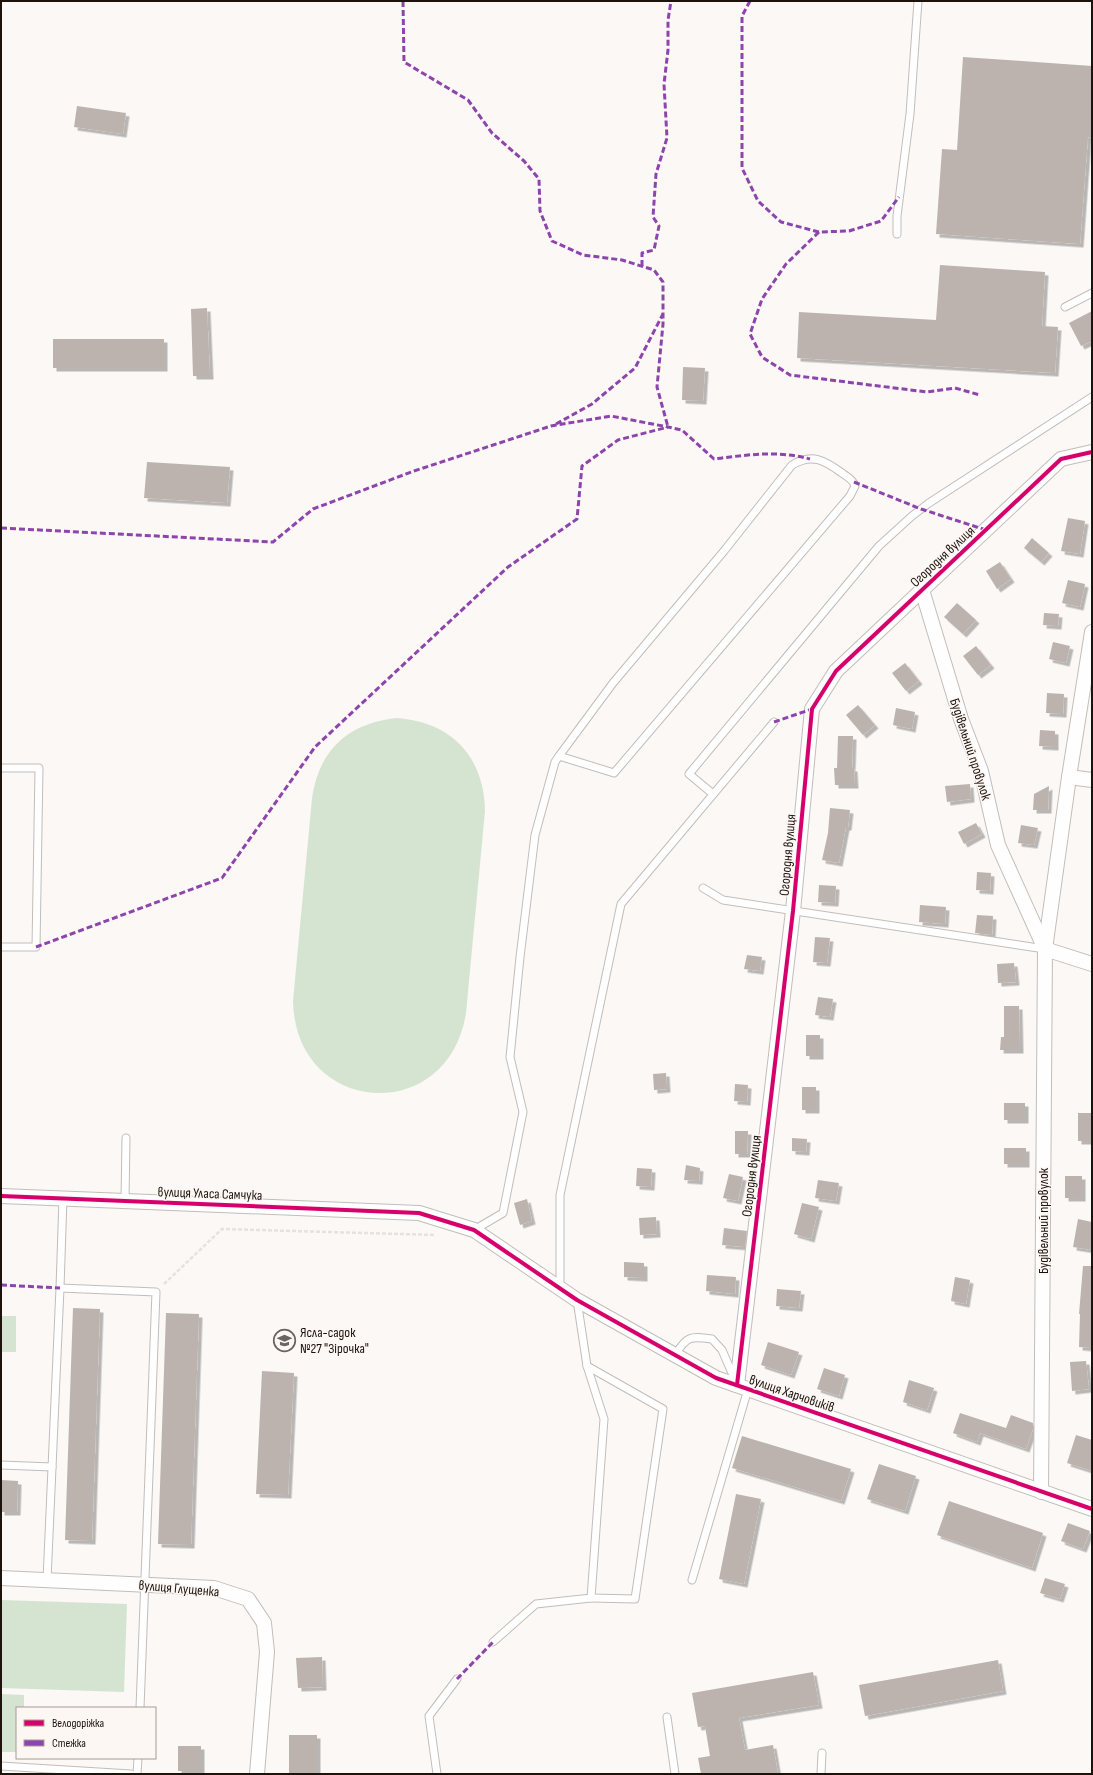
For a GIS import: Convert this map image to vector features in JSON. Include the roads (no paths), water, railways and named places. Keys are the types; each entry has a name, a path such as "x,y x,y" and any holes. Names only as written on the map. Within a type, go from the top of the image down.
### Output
{"street":[{"name":"Огородня вулиця","path":"742,1387 793,911 812,709 836,671 1061,459 1092,452"},
{"name":"Будівельний провулок","path":"922,590 961,719 981,771 998,845 1045,949"},
{"name":"Будівельний провулок","path":"1041,1492 1045,949 1069,777 1089,671 1092,632"},
{"path":"1069,777 1092,780"},
{"path":"1045,949 1092,964"},
{"name":"вулиця Уласа Самчука","path":"1,1196 419,1213"},
{"name":"вулиця Харчовиків","path":"419,1213 474,1230 577,1300 716,1378 1092,1509"},
{"name":"вулиця Глущенка","path":"1,1578 214,1588 248,1599 264,1623 267,1652 257,1774"}],"lane":[{"path":"897,234 897,216 910,114 918,1"},
{"path":"1065,307 1092,293"},
{"path":"713,794 689,774 879,546 930,502 1092,397"},
{"path":"474,1230 503,1213 522,1112 510,1057 520,957 535,835 555,762 559,756 612,683 724,551 792,465 799,461 818,459 826,462 852,480 855,486 850,496 614,773 559,756"},
{"path":"560,1288 560,1195 621,904 774,722"},
{"path":"1,768 39,768 36,947 1,947"},
{"path":"703,888 723,900 1045,949"},
{"path":"125,1201 126,1138"},
{"path":"47,1580 63,1198"},
{"path":"60,1288 156,1292 146,1585 140,1707"},
{"path":"577,1300 587,1366 604,1419 591,1598"},
{"path":"675,1355 684,1341 697,1337 712,1339 722,1350 742,1387 692,1580"},
{"path":"493,1642 536,1604 591,1598 635,1600 664,1409 587,1366"},
{"path":"1,1465 52,1467"},
{"path":"437,1774 429,1716 457,1679"},
{"path":"667,1717 675,1774"},
{"path":"821,1774 822,1753"},
{"path":"137,1774 138,1759"},
{"path":"1,1766 131,1774"}],"place":[{"name":"Ясла-садок №27 \"Зірочка\"","path":"284,1340"}]}
